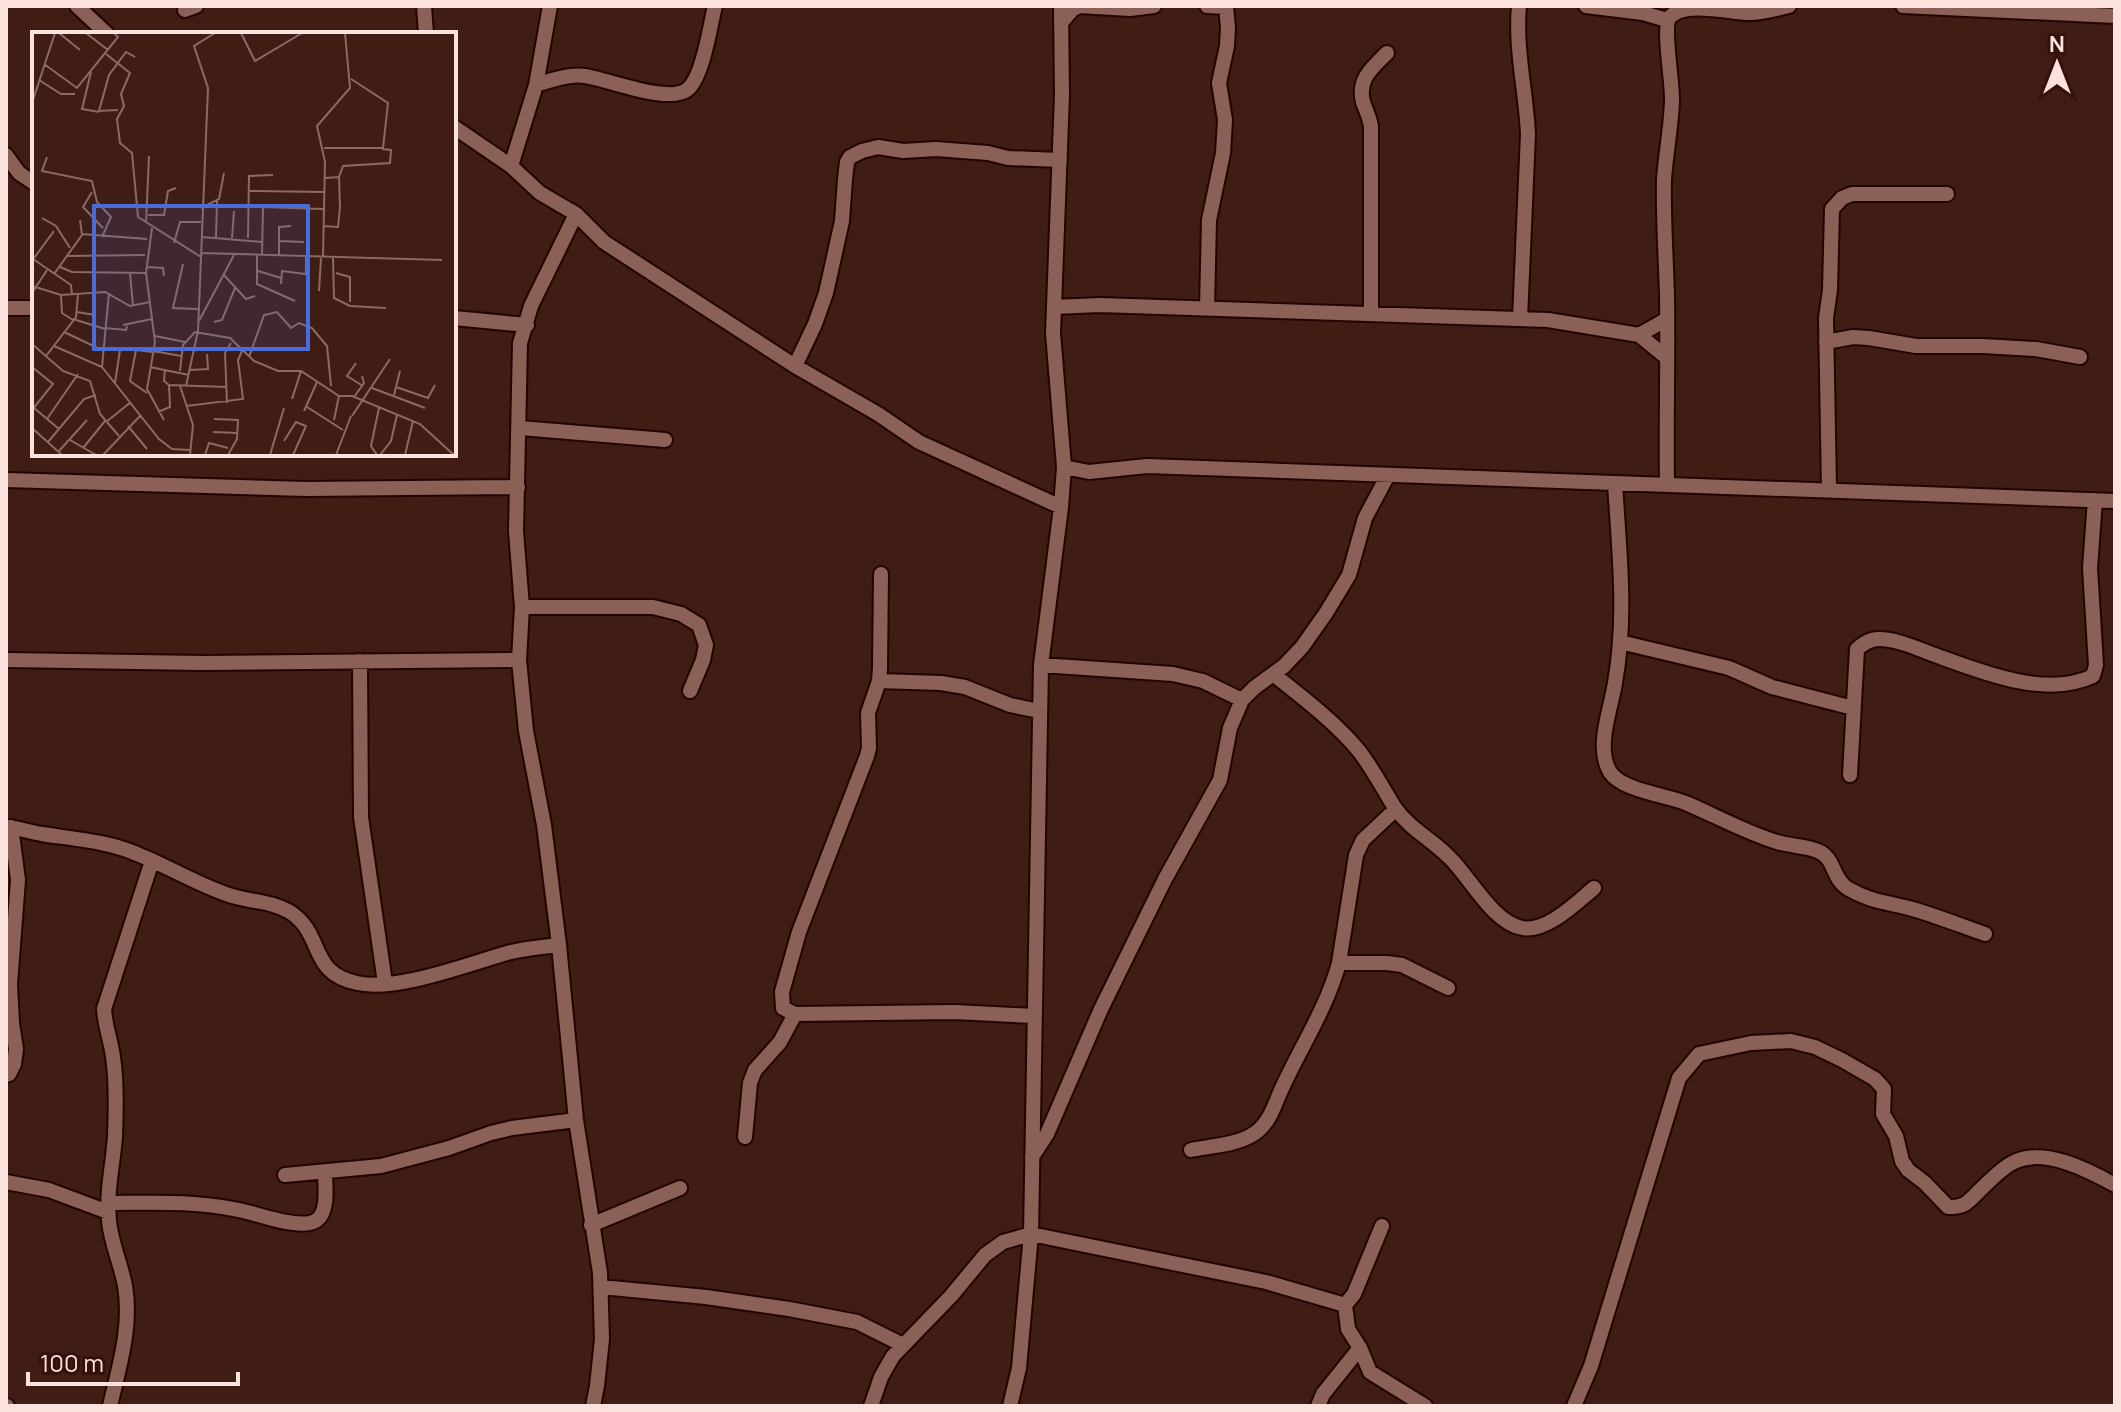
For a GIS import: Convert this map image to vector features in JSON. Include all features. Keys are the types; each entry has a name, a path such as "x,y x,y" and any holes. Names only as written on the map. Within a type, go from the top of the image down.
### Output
{"street":[{"path":"77,6 105,32"},
{"path":"424,6 426,32"},
{"path":"511,166 536,85 550,6"},
{"path":"536,85 570,75 649,92 682,92 690,88 697,74 715,6"},
{"path":"1010,1406 1019,1368 1031,1234 1041,665 1064,467 1053,333 1062,95 1061,6"},
{"path":"1061,23 1079,6 1115,9 1154,6"},
{"path":"1207,6 1226,6 1228,28 1219,83 1225,120 1223,153 1209,220 1207,309"},
{"path":"1519,6 1518,44 1528,134 1520,319"},
{"path":"1586,6 1643,13 1667,20"},
{"path":"1667,485 1664,179 1673,93 1667,20 1672,14 1694,8 1759,13 1789,6"},
{"path":"1903,6 2115,16"},
{"path":"1371,314 1371,126 1361,88 1365,75 1387,53"},
{"path":"456,128 511,166 540,193 576,214 604,242 795,366 878,414 919,442 1061,500"},
{"path":"795,366 826,293 842,221 850,157 878,147 1060,160"},
{"path":"6,155 19,173 32,182"},
{"path":"1829,490 1826,318 1830,290 1831,217 1835,204 1852,194 1947,194"},
{"path":"576,214 531,306 520,343 516,531 522,607 519,660 526,731 544,825 576,1120 601,1287 602,1339 593,1406"},
{"path":"1054,307 1100,305 1548,320 1639,335 1666,357"},
{"path":"6,308 32,308"},
{"path":"456,318 527,325"},
{"path":"1639,335 1667,319"},
{"path":"1826,342 1853,337 1916,346 2036,349 2080,357"},
{"path":"520,428 665,440"},
{"path":"1064,467 1089,472 1147,466 2115,501"},
{"path":"1061,500 1089,472"},
{"path":"1032,1157 1047,1134 1101,1009 1165,879 1220,780 1230,728 1242,700 1284,666 1326,613 1349,575 1365,518 1388,475"},
{"path":"6,480 306,489 518,487"},
{"path":"1615,483 1623,606 1615,686 1605,736 1605,755 1611,773 1644,791 1673,797 1776,842 1816,850 1827,856 1839,881 1876,902 1920,911 1985,934"},
{"path":"1850,775 1857,649 1865,642 1880,639 1909,645 2014,681 2052,685 2079,683 2093,676 2096,665 2090,568 2095,500"},
{"path":"881,574 879,681 868,713 869,748 799,932 782,992 783,1008 795,1014 955,1012 1033,1016"},
{"path":"522,607 653,607 681,614 699,625 706,645 690,691"},
{"path":"1620,642 1729,668 1772,687 1853,708"},
{"path":"6,660 203,663 519,660"},
{"path":"360,661 361,817 385,983"},
{"path":"1041,665 1173,674 1203,681 1242,700"},
{"path":"1273,674 1313,706 1359,751 1396,809 1416,832 1448,855 1507,923 1523,929 1538,928 1594,888"},
{"path":"879,681 965,687 1010,705 1039,711"},
{"path":"1191,1150 1235,1141 1254,1134 1266,1124 1335,980 1356,855 1363,840 1396,809"},
{"path":"6,1075 14,1064 16,1049 10,984 18,880 9,827 134,852 210,888 247,901 262,901 282,908 307,927 326,970 339,979 360,984 426,976 527,948 559,945"},
{"path":"110,1406 127,1321 125,1286 109,1223 115,1102 113,1058 104,1009 152,861"},
{"path":"1339,963 1402,965 1448,988"},
{"path":"745,1137 750,1083 755,1070 780,1042 795,1014"},
{"path":"1574,1406 1591,1366 1679,1078 1699,1054 1751,1043 1791,1041 1815,1047 1857,1067 1884,1089 1883,1114 1896,1136 1902,1161 1948,1207 1962,1207 2007,1166 2030,1157 2060,1160 2115,1185"},
{"path":"285,1175 381,1166 512,1128 576,1120"},
{"path":"6,1182 49,1190 108,1208 181,1202 215,1205 300,1223 314,1222 324,1211 325,1172"},
{"path":"591,1225 680,1188"},
{"path":"1382,1226 1354,1294 1345,1305 1348,1329 1370,1372 1425,1406"},
{"path":"871,1406 881,1377 893,1356 951,1296 985,1255 1003,1242 1031,1234 1266,1282 1345,1305"},
{"path":"601,1287 706,1297 803,1311 857,1322 903,1345"},
{"path":"1318,1406 1323,1394 1360,1348"}]}
